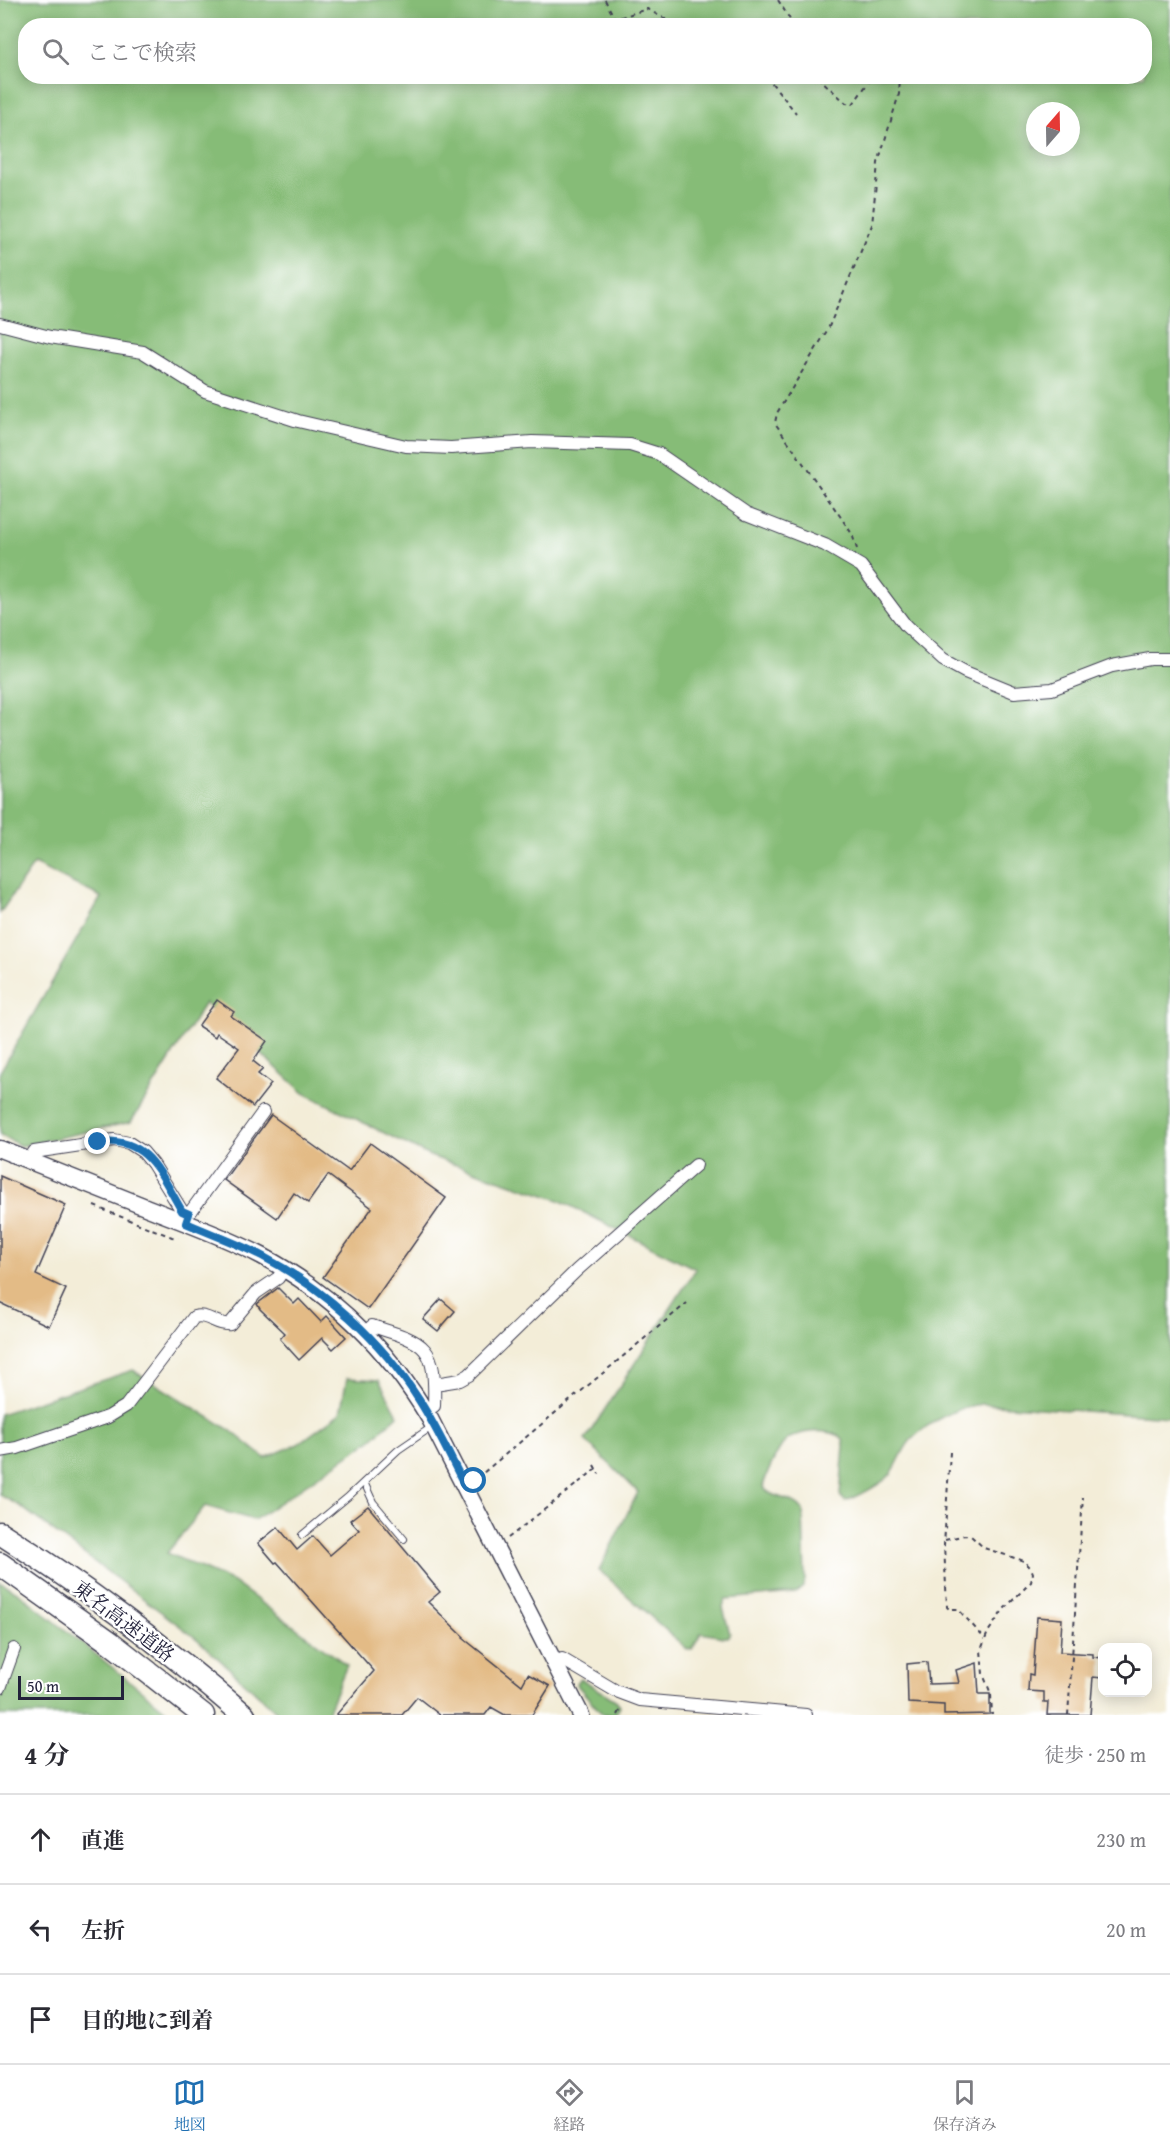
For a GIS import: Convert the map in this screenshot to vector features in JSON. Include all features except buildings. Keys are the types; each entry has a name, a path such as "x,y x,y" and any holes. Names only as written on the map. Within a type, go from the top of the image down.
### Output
{"highway":[{"name":"東名高速道路","path":"0,1533 128,1623 243,1715"},
{"name":"東名高速道路","path":"0,1564 111,1643 204,1715"}],"street":[{"path":"0,324 50,337 143,352 205,392 298,421 406,446 451,448 532,442 630,445 659,454 746,514 825,545 861,566 906,626 943,660 1014,693 1052,690 1112,666 1170,658"},
{"path":"187,1219 263,1112"},
{"path":"30,1161 34,1152 114,1140 129,1143 143,1152 153,1164 187,1219"},
{"path":"0,1149 187,1219 243,1246 284,1269 325,1297 365,1332 394,1365 430,1418 580,1715"},
{"path":"435,1384 460,1380 469,1375 577,1270 696,1165"},
{"path":"0,1451 16,1448 117,1412 133,1399 194,1317 200,1315 230,1324 256,1293 278,1278 284,1269"},
{"path":"365,1332 372,1326 417,1341 429,1358 435,1384 434,1406 430,1418"},
{"path":"0,1688 14,1649"},
{"path":"554,1663 562,1659 616,1691 640,1700 806,1715"}],"lane":[{"path":"302,1535 363,1482 430,1418"},
{"path":"363,1482 367,1485 373,1502 404,1539"}],"path":[{"path":"605,0 614,18"},
{"path":"778,0 789,18"},
{"path":"618,18 647,9 663,18"},
{"path":"772,84 796,113"},
{"path":"825,84 846,103 853,104 867,84"},
{"path":"861,566 852,534 775,423 777,413 828,329 872,225 878,163 900,94 900,84"},
{"path":"465,1486 474,1481 687,1303"},
{"path":"950,1452 945,1540 947,1607 949,1609 958,1608 985,1639"},
{"path":"594,1465 599,1474"},
{"path":"495,1545 596,1469"},
{"path":"1068,1715 1083,1497"},
{"path":"945,1540 968,1534 984,1548 1024,1561 1033,1573 1031,1582 1008,1604 985,1639 980,1659 991,1694 992,1715"}],"green space":[{"path":"0,0 1170,0 1170,1417 982,1404 973,1406 944,1416 927,1426 909,1443 887,1478 869,1490 845,1501 840,1495 844,1445 840,1436 827,1432 812,1432 791,1437 779,1450 763,1487 772,1494 794,1502 803,1510 805,1580 803,1587 795,1593 725,1599 723,1608 730,1634 728,1637 701,1633 692,1649 688,1650 599,1570 638,1492 585,1440 696,1269 559,1200 430,1156 304,1093 205,1003 131,1122 21,1146 0,1135 0,1072 101,897 34,864 0,913"},
{"path":"133,1370 230,1430 265,1458 298,1444 340,1413 347,1378 379,1380 398,1415 371,1440 254,1520 205,1506 167,1553 233,1582 347,1665 326,1715 280,1715 197,1639 20,1506 0,1495 0,1414"},
{"path":"0,1582 19,1593 172,1715 0,1715"},
{"path":"580,1678 617,1701 619,1706 615,1715 603,1715 576,1683"}],"route":[{"path":"98,1142 114,1140 129,1143 143,1152 182,1211 189,1214 186,1223 262,1256 299,1278 350,1318 365,1332 407,1382 430,1419 465,1486 474,1481"}]}
